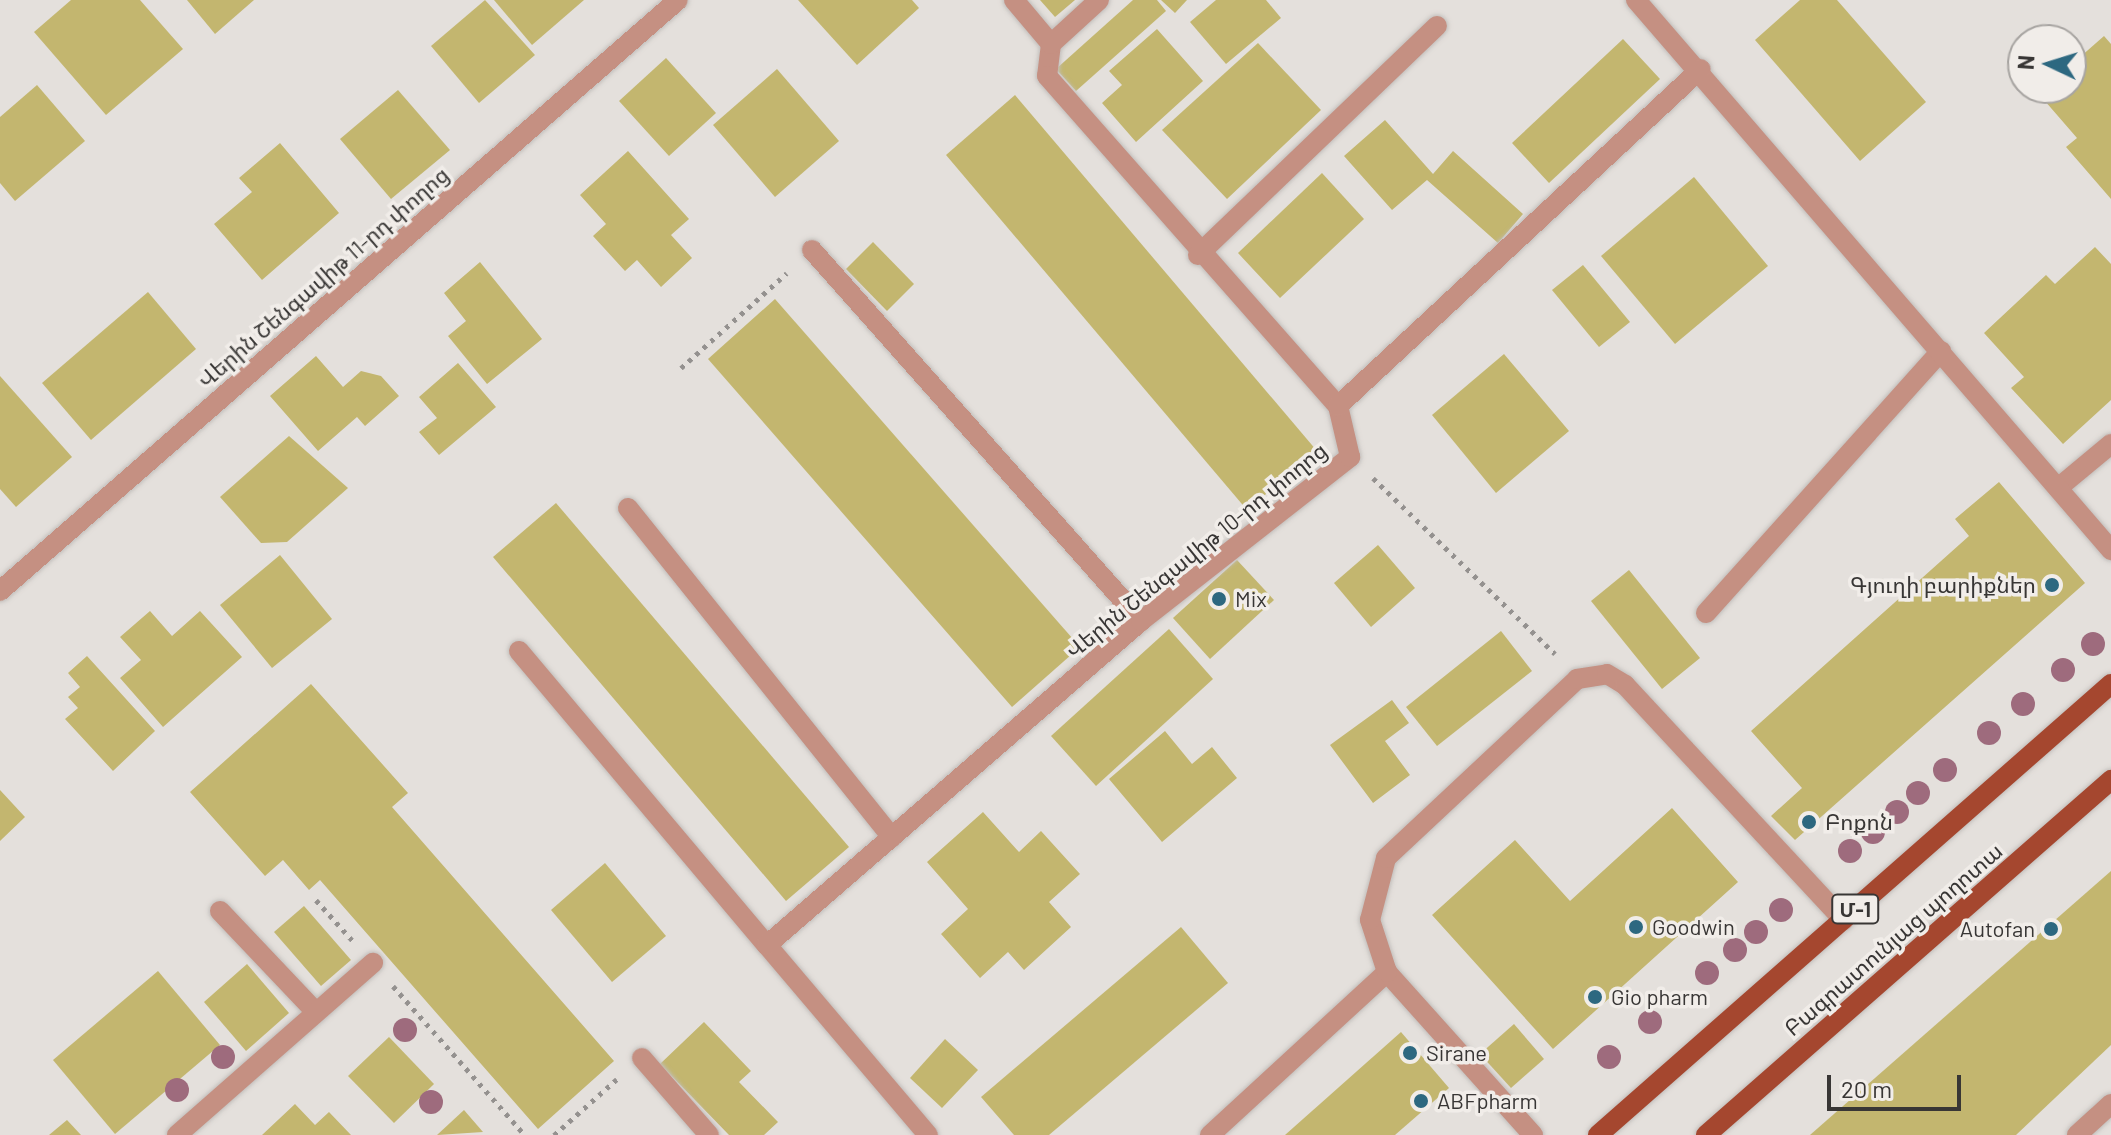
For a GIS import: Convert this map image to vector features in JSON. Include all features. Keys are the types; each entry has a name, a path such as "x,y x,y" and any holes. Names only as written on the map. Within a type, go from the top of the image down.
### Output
{"main road":[{"name":"Մ-1","path":"1598,1135 2111,684"},
{"name":"Բագրատունյաց պողոտա","path":"1706,1135 2111,780"}],"street":[{"name":"Վերին Շենգավիթ 11-րդ փողոց","path":"0,591 678,0"},
{"path":"1014,0 1051,44"},
{"path":"1099,0 1051,44 1047,76 1198,255 1338,406 1701,69"},
{"path":"1636,0 1701,69 2111,550"},
{"path":"1198,255 1437,26"},
{"path":"812,250 1141,621"},
{"path":"1706,613 1941,351"},
{"name":"Վերին Շենգավիթ 10-րդ փողոց","path":"767,945 1141,621 1350,457 1338,406"},
{"path":"2058,488 2111,444"},
{"path":"628,508 892,837"},
{"path":"519,651 928,1135"},
{"path":"1533,1135 1387,972 1370,920 1386,858 1577,679 1607,674 1625,685 1843,920"},
{"path":"220,911 316,1012"},
{"path":"177,1135 373,963"},
{"path":"1210,1135 1387,972"},
{"path":"642,1058 709,1135"},
{"path":"2077,1135 2111,1104"}],"path":[{"path":"681,368 812,250"},
{"path":"1350,457 1520,614 1577,679"},
{"path":"316,900 525,1135"},
{"path":"554,1135 642,1058"}],"building":[{"path":"71,0 140,0 183,49 106,115 34,32"},
{"path":"187,0 254,0 215,34"},
{"path":"485,0 535,55 479,103 431,46"},
{"path":"494,0 584,0 532,45"},
{"path":"798,0 912,0 919,8 857,65"},
{"path":"1040,0 1075,0 1055,17"},
{"path":"1133,0 1157,0 1166,11 1076,91 1056,69"},
{"path":"1161,0 1187,0 1175,13"},
{"path":"1216,0 1266,0 1281,18 1226,64 1190,22"},
{"path":"1800,0 1837,0 1926,102 1860,161 1755,40"},
{"path":"1157,29 1203,81 1136,142 1102,103 1122,85 1109,71"},
{"path":"2104,36 2111,44 2111,199 2066,147 2077,138 2048,104 2087,104 2087,51"},
{"path":"1623,39 1660,79 1549,183 1512,143"},
{"path":"1258,43 1321,110 1227,199 1162,130"},
{"path":"666,58 716,113 669,156 619,101"},
{"path":"777,69 839,141 775,197 713,125"},
{"path":"37,85 85,141 15,201 0,183 0,117"},
{"path":"398,90 450,150 391,199 340,139"},
{"path":"1015,95 1317,451 1247,510 946,155"},
{"path":"1385,120 1433,174 1453,151 1523,214 1498,243 1427,180 1392,210 1344,156"},
{"path":"280,143 339,213 262,280 214,224 252,192 239,178"},
{"path":"628,151 689,219 671,235 692,258 661,287 637,260 625,271 593,236 606,224 580,195"},
{"path":"1322,173 1364,219 1280,298 1238,253"},
{"path":"1694,177 1768,266 1675,344 1601,256"},
{"path":"873,242 914,284 887,311 846,269"},
{"path":"2095,247 2111,264 2111,400 2063,444 2011,388 2024,377 1984,333 2046,275 2055,284"},
{"path":"480,262 542,339 487,384 448,336 466,321 444,293"},
{"path":"1583,265 1630,322 1599,347 1552,290"},
{"path":"148,292 196,349 91,440 42,383"},
{"path":"775,299 1080,647 1012,707 708,359"},
{"path":"1504,354 1569,431 1496,493 1432,415"},
{"path":"316,356 343,387 361,371 381,376 399,396 365,426 357,417 318,451 270,396"},
{"path":"458,363 496,407 439,455 419,432 437,418 419,397"},
{"path":"0,376 72,457 16,507 0,489"},
{"path":"289,436 348,488 287,542 261,543 220,497"},
{"path":"1999,482 2085,583 1795,840 1771,816 1802,788 1751,731 1969,536 1955,519"},
{"path":"556,503 849,847 786,901 493,557"},
{"path":"1378,545 1415,588 1371,627 1334,583"},
{"path":"280,555 332,619 272,668 220,605"},
{"path":"1237,560 1274,600 1210,659 1173,618"},
{"path":"1629,570 1700,658 1662,689 1591,601"},
{"path":"150,611 172,636 200,611 242,657 163,727 120,678 141,660 120,637"},
{"path":"1169,629 1213,679 1096,786 1051,736"},
{"path":"1501,631 1532,671 1437,746 1406,707"},
{"path":"87,656 155,731 113,771 65,719 78,708 68,697 80,687 68,673"},
{"path":"311,684 408,793 392,807 614,1061 538,1129 320,880 309,890 283,860 265,876 190,792"},
{"path":"1392,700 1409,723 1385,741 1410,775 1373,803 1330,745"},
{"path":"1165,731 1192,764 1212,747 1237,778 1162,842 1109,779"},
{"path":"0,790 25,817 0,841"},
{"path":"1672,808 1738,882 1553,1049 1432,915 1515,840 1570,901"},
{"path":"983,812 1019,852 1041,831 1080,874 1049,902 1071,927 1024,970 1008,952 980,978 941,934 968,909 927,862"},
{"path":"605,863 666,936 612,982 551,910"},
{"path":"2111,871 2111,1045 2016,1135 1810,1135"},
{"path":"304,906 351,960 321,986 274,932"},
{"path":"1181,927 1228,983 1049,1135 1014,1135 981,1097"},
{"path":"247,964 289,1013 246,1051 204,1002"},
{"path":"158,971 220,1045 115,1134 53,1060"},
{"path":"704,1022 751,1071 739,1082 778,1122 764,1135 729,1135 660,1064"},
{"path":"1514,1024 1544,1059 1511,1088 1480,1054"},
{"path":"1401,1032 1449,1088 1395,1135 1285,1135"},
{"path":"389,1037 434,1084 394,1123 348,1076"},
{"path":"945,1039 978,1070 942,1108 910,1078"},
{"path":"295,1104 315,1125 329,1112 351,1135 262,1135"},
{"path":"464,1110 483,1132 437,1135"},
{"path":"67,1120 81,1135 49,1135"}],"place":[{"name":"Գյուղի բարիքներ","path":"2052,585"},
{"name":"Mix","path":"1219,599"},
{"name":"Բոքոն","path":"1809,822"},
{"name":"Goodwin","path":"1636,927"},
{"name":"Autofan","path":"2051,929"},
{"name":"Gio pharm","path":"1595,997"},
{"name":"Sirane","path":"1410,1053"},
{"name":"ABFpharm","path":"1421,1101"}]}
